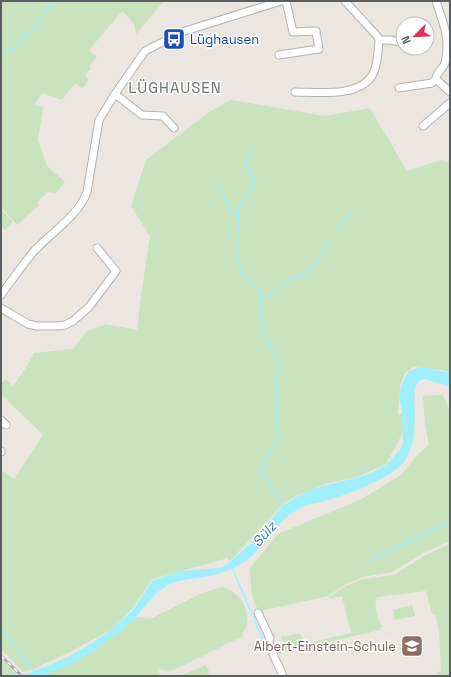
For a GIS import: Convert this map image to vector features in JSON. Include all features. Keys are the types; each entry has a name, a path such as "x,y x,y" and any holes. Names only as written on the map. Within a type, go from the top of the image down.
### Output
{"street":[{"path":"1,295 36,250 85,199 99,120 145,51 182,32 281,1"},
{"path":"279,55 286,50 319,49 316,31 293,32 286,1"},
{"path":"294,92 338,91 353,89 360,87 372,76 375,69 379,40 378,37 345,1"},
{"path":"399,88 432,83 436,79 436,76 444,64 449,43 436,1"},
{"path":"379,40 395,41"},
{"path":"436,79 450,92"},
{"path":"115,94 142,115 163,116 174,128"},
{"path":"423,126 450,103"},
{"path":"1,308 28,324 37,326 56,326 73,321 89,307 116,271 97,248"},
{"path":"258,613 270,638 269,645 283,676"}],"green space":[{"path":"1,1 164,1 136,34 134,24 122,11 89,50 97,57 89,66 91,68 85,76 89,79 83,88 75,83 62,100 42,93 35,104 43,108 38,140 47,166 65,182 56,193 48,192 37,202 39,205 17,225 1,207"},
{"path":"231,100 325,116 370,108 407,171 441,160 450,163 450,372 413,367 405,373 400,386 398,415 402,414 403,432 386,464 357,477 328,483 298,495 283,504 229,562 228,558 152,579 132,609 112,629 74,650 36,668 23,672 1,649 1,470 14,479 43,435 1,394 1,384 6,379 13,386 34,353 73,349 86,332 106,324 137,330 150,236 131,206 146,160 209,112"},
{"path":"1,209 13,222 6,229 6,231 1,226"},
{"path":"443,395 450,412 450,541 425,552 392,572 363,577 344,585 328,596 261,611 257,608 253,598 250,568 278,534 360,500 401,475 418,454 429,445 425,425 423,396"},
{"path":"450,544 450,676 434,676 441,670 439,630 435,614 432,614 426,591 377,597 376,609 383,627 379,628 380,630 278,654 274,646 283,643 281,637 300,633 304,644 351,633 342,596 329,599 329,597 346,586 364,579 394,575 426,555"},
{"path":"222,587 230,590 238,596 244,606 247,624 242,634 243,636 175,670 166,671 158,669 160,676 39,676 84,656 111,638 137,617 150,619 202,593"},
{"path":"412,605 415,616 395,620 393,610"},
{"path":"1,659 18,673 9,676 1,676"},
{"path":"206,665 211,676 182,676 182,675"}],"water":[{"name":"Sülz","path":"418,368 428,368 450,373 450,386 424,379 419,381 415,387 414,428 411,448 407,457 394,471 386,477 365,487 325,501 305,506 291,514 284,519 255,553 234,568 214,575 179,581 168,585 155,595 138,615 125,627 77,661 51,673 40,676 9,676 13,674 24,675 35,671 66,658 94,642 112,629 133,610 153,580 180,571 220,568 230,562 254,540 283,505 300,495 309,490 359,477 380,469 387,464 400,450 403,443 402,412 399,398 401,386 409,371"}],"waterway":[{"path":"1,57 2,52 17,47 23,36 31,31 54,1"},
{"path":"252,151 246,161 247,169 255,179 254,186 239,207 237,256 242,274 257,288 261,298 260,311 264,334 280,361 277,380 276,410 278,438 261,470 283,506"},
{"path":"214,181 238,219"},
{"path":"338,227 353,213"},
{"path":"261,298 270,295 293,277 305,274 319,259 328,241"},
{"path":"367,564 376,557 450,522"},
{"path":"232,567 263,640"},
{"path":"1,629 36,673"}],"railway":[{"path":"1,656 22,676"}],"place":[{"name":"Lüghausen","path":"174,39"},
{"name":"Albert-Einstein-Schule","path":"412,646"}],"district":[{"name":"LÜGHAUSEN","path":"175,87"}]}
